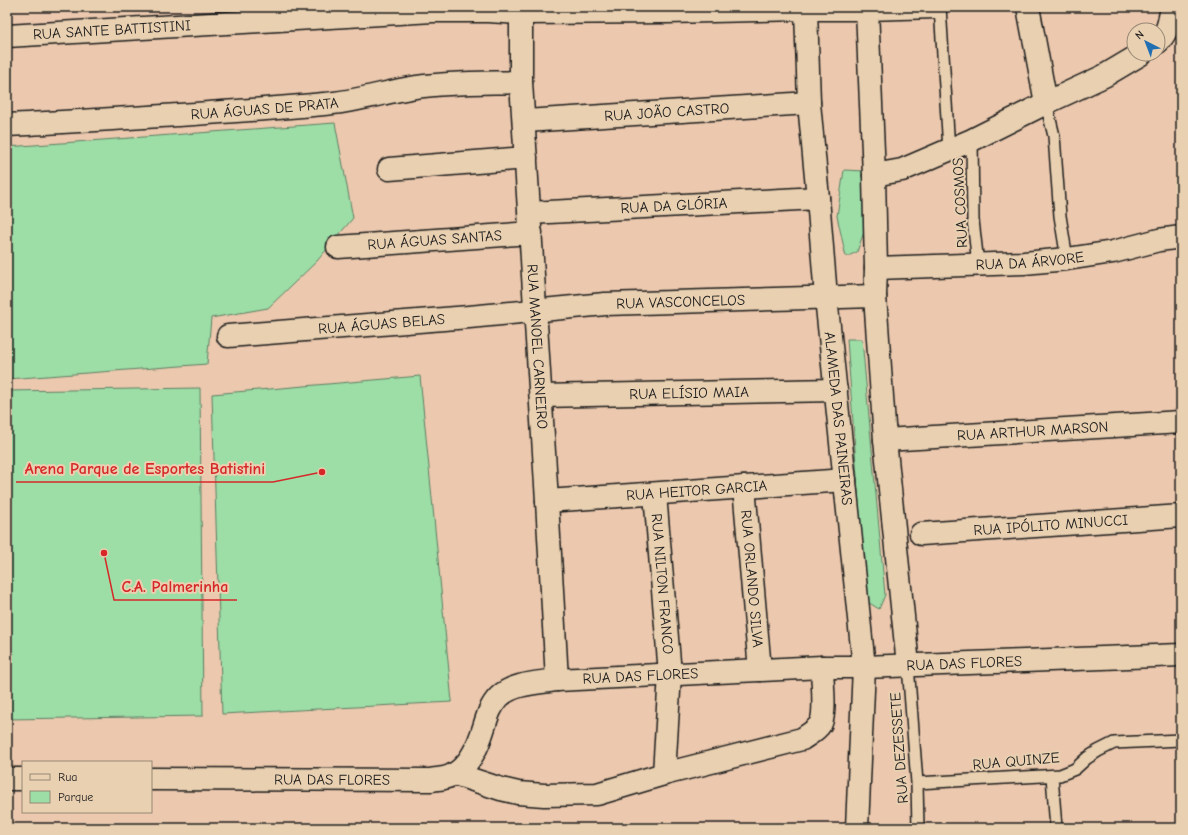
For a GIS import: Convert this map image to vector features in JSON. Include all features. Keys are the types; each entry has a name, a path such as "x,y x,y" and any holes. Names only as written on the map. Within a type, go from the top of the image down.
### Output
{"street":[{"name":"RUA SANTE BATTISTINI","path":"7,36 335,12 433,11 521,13 936,7"},
{"path":"1028,7 1046,103"},
{"path":"1166,33 1168,30 1172,7"},
{"name":"ALAMEDA DAS PAINEIRAS","path":"806,9 809,103 826,297 864,667 857,828"},
{"path":"867,9 874,175 876,268 875,296 885,440 908,665"},
{"name":"RUA MANOEL CARNEIRO","path":"521,13 521,82 525,121 557,680"},
{"path":"874,175 902,170 972,140 1104,76 1128,62"},
{"name":"RUA ÁGUAS DE PRATA","path":"7,125 318,105 376,96 415,87 448,83 521,82"},
{"name":"RUA JOÃO CASTRO","path":"525,121 809,103"},
{"path":"389,169 526,158"},
{"name":"RUA DA GLÓRIA","path":"530,223 818,198"},
{"name":"RUA ÁGUAS SANTAS","path":"338,247 530,223"},
{"name":"RUA DA ÁRVORE","path":"876,268 1024,263 1067,259 1113,252 1159,240 1181,237"},
{"name":"RUA VASCONCELOS","path":"536,310 605,304 875,296"},
{"name":"RUA ÁGUAS BELAS","path":"228,336 469,317 536,310"},
{"name":"RUA ELÍSIO MAIA","path":"541,396 836,390"},
{"name":"RUA ARTHUR MARSON","path":"885,440 1181,422"},
{"name":"RUA HEITOR GARCIA","path":"547,501 845,480"},
{"name":"RUA ORLANDO SILVA","path":"744,487 760,670"},
{"name":"RUA NILTON FRANCO","path":"655,494 670,674 664,774"},
{"name":"RUA IPÓLITO MINUCCI","path":"921,534 1181,516"},
{"name":"RUA DAS FLORES","path":"152,779 432,780 444,778 455,774 466,765 472,757 481,738 486,720 499,697 510,690 527,684 557,680 822,667 864,667 1181,655"},
{"path":"455,774 518,793 544,795 597,794 664,774 802,739 812,732 820,723 823,712 822,667"},
{"path":"7,779 22,779"}],"lane":[{"path":"940,7 949,150"},
{"path":"1046,103 1054,136 1060,216 1067,259"},
{"name":"RUA COSMOS","path":"972,140 973,220 978,264"},
{"name":"RUA DEZESSETE","path":"908,665 917,783 918,828"},
{"name":"RUA QUINZE","path":"917,783 1060,775 1075,769 1087,758 1114,743 1181,740"},
{"path":"1052,776 1056,828"}],"green space":[{"path":"335,123 353,218 317,261 268,308 211,318 207,364 7,379 7,147"},
{"path":"844,170 864,171 866,226 857,252 846,257 837,216"},
{"path":"847,339 862,339 885,595 879,609 866,601"},
{"path":"420,376 452,702 222,714 212,394"},
{"path":"200,388 203,716 7,719 7,391"}],"place":[{"name":"Arena Parque de Esportes Batistini","path":"322,472"},
{"name":"C.A. Palmerinha","path":"104,553"}]}
